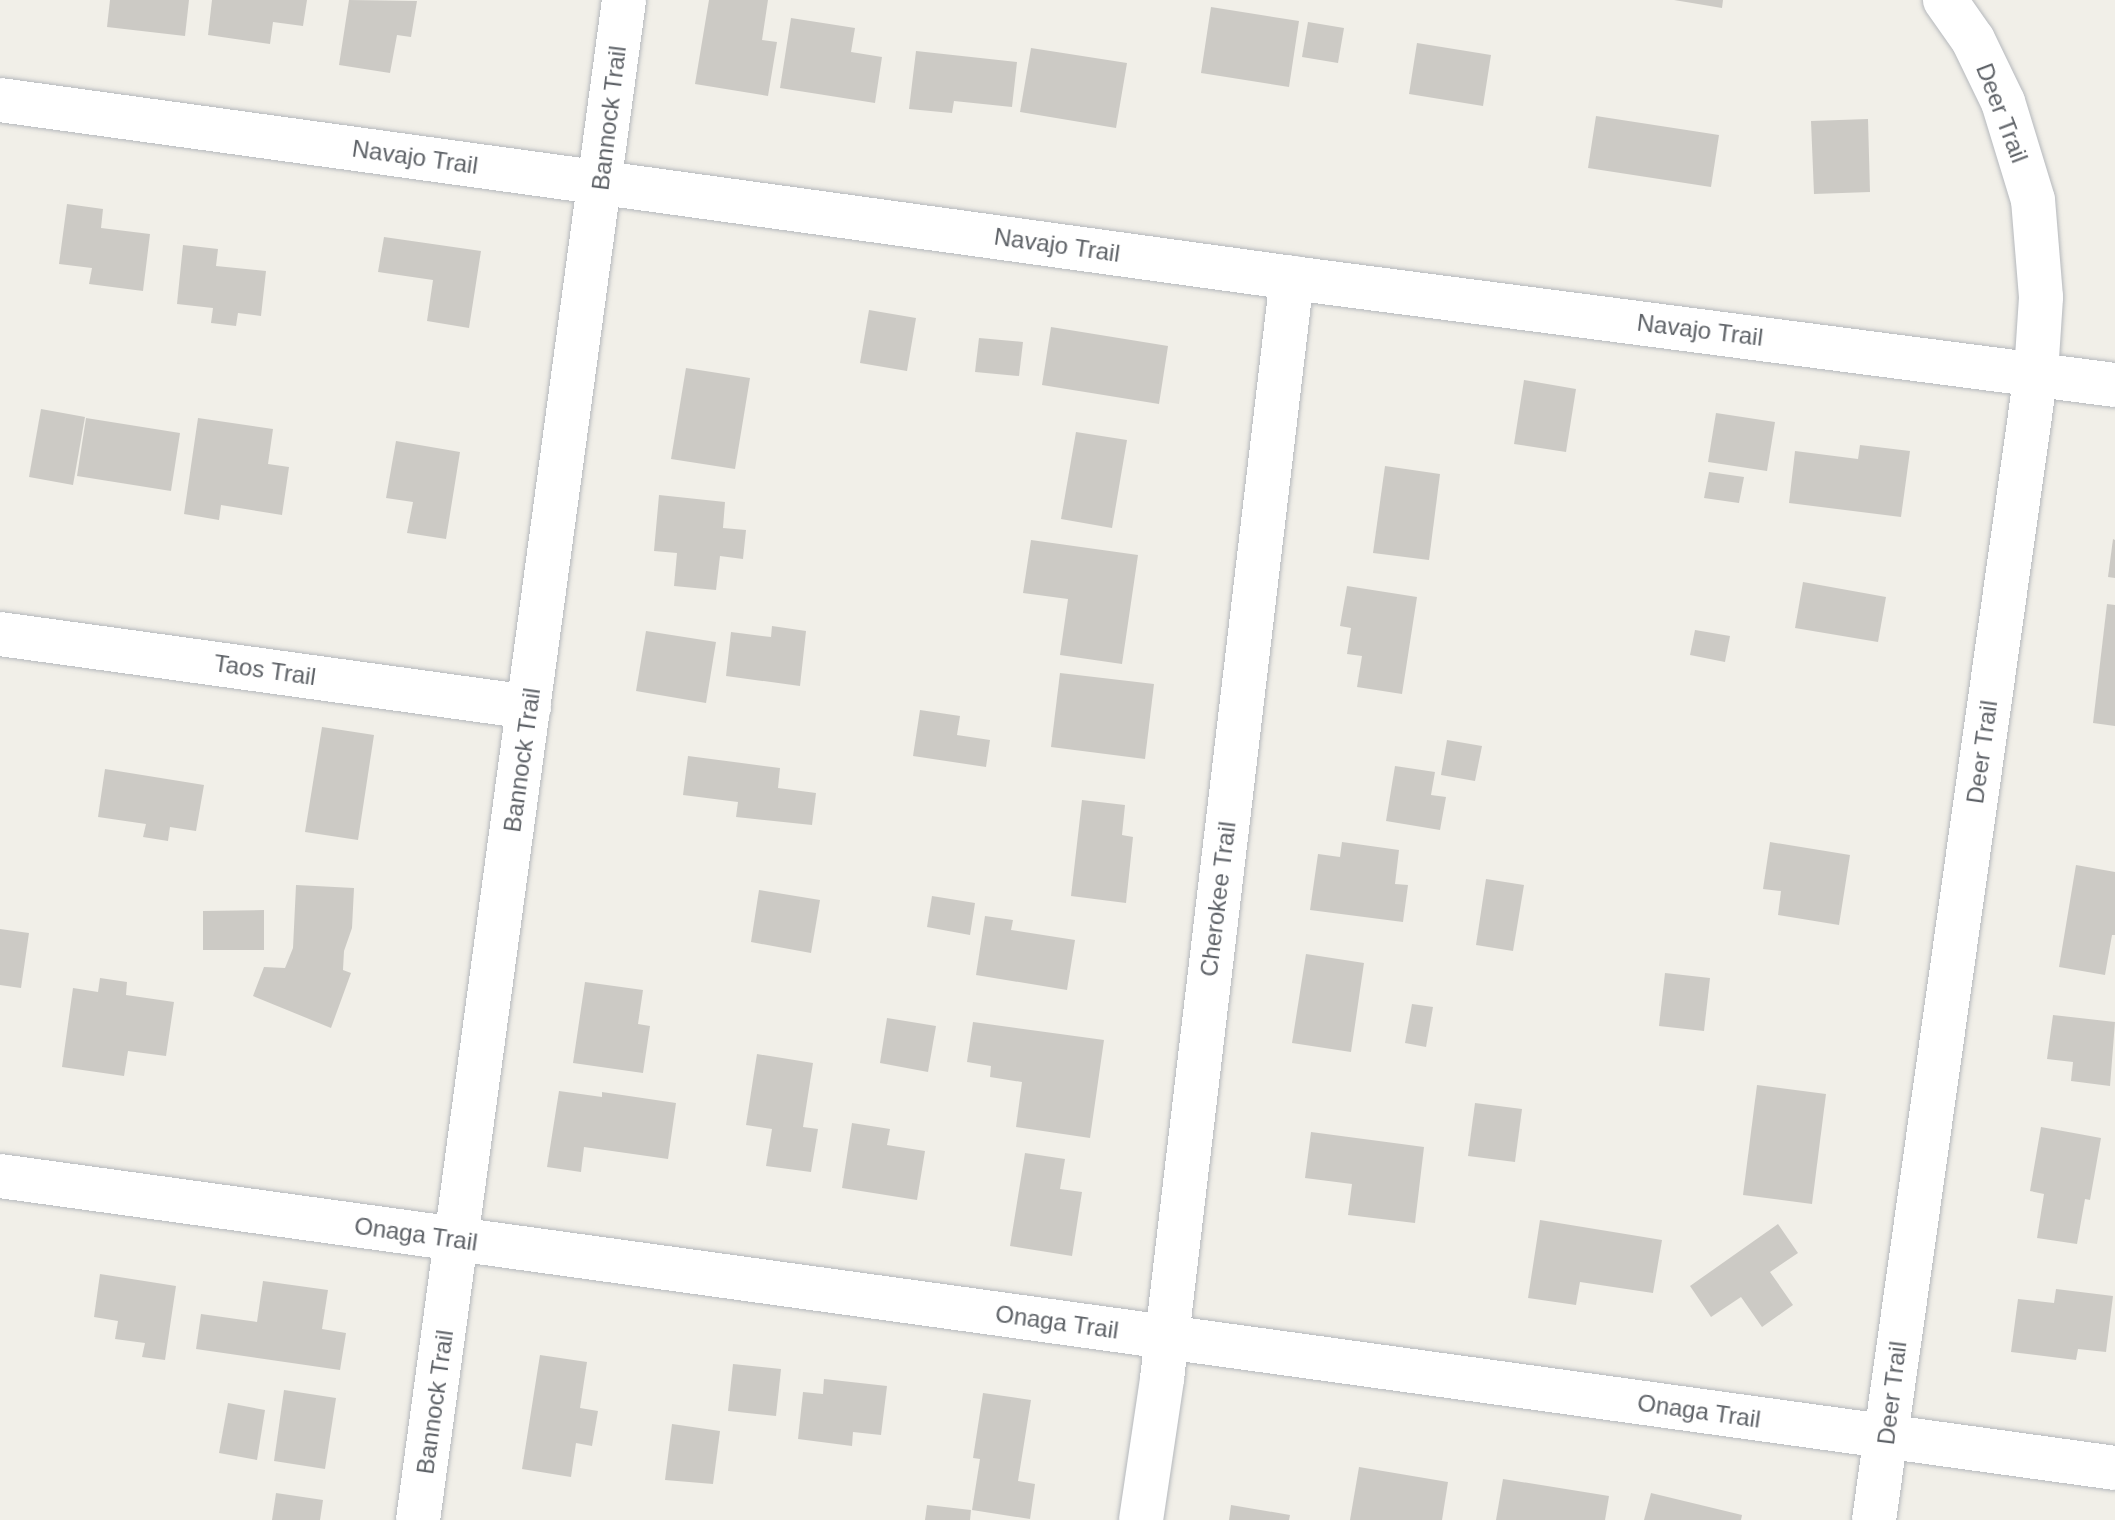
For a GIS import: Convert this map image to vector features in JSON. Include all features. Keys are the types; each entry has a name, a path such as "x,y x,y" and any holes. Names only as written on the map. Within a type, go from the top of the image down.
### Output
{"street":[{"name":"Bannock Trail","path":"418,1520 624,0"},
{"name":"Deer Trail","path":"1874,1520 2036,373 2041,297 2033,200 2003,102 1973,40 1945,0"},
{"name":"Navajo Trail","path":"0,100 1292,278 2115,385"},
{"name":"Cherokee Trail","path":"1141,1520 1167,1337 1292,278"},
{"name":"Taos Trail","path":"0,634 529,707"},
{"name":"Onaga Trail","path":"0,1176 2115,1468"}],"building":[{"path":"110,0 189,0 185,36 107,27"},
{"path":"212,0 307,0 303,26 273,22 270,44 208,35"},
{"path":"349,0 417,1 411,37 397,35 390,73 339,65"},
{"path":"709,0 768,0 762,40 777,42 768,96 695,84"},
{"path":"1674,0 1723,0 1722,8"},
{"path":"1211,7 1299,21 1289,87 1201,73"},
{"path":"791,18 855,28 851,52 882,57 875,103 780,88"},
{"path":"1308,22 1344,28 1338,63 1302,57"},
{"path":"1417,43 1491,55 1483,106 1409,94"},
{"path":"1031,48 1127,63 1116,128 1020,112"},
{"path":"916,51 1017,62 1012,107 954,101 952,113 909,109"},
{"path":"1596,116 1719,135 1711,187 1588,168"},
{"path":"1868,119 1870,192 1814,194 1811,121"},
{"path":"67,204 103,209 101,228 150,234 143,291 89,284 92,268 59,264"},
{"path":"384,237 481,251 469,328 427,321 433,280 378,272"},
{"path":"183,245 218,249 216,266 266,271 261,316 238,313 236,326 211,323 213,308 177,304"},
{"path":"869,310 916,318 907,371 860,363"},
{"path":"1051,327 1168,346 1159,404 1042,385"},
{"path":"979,338 1023,342 1019,376 975,372"},
{"path":"686,368 750,378 735,469 671,459"},
{"path":"1524,380 1576,389 1566,452 1514,444"},
{"path":"41,409 85,417 73,485 29,477"},
{"path":"1716,413 1775,422 1767,471 1708,462"},
{"path":"86,418 180,433 171,491 77,476"},
{"path":"198,418 273,429 268,464 289,467 282,515 221,505 219,520 184,514"},
{"path":"1076,432 1127,440 1112,528 1061,519"},
{"path":"396,441 460,452 446,539 407,533 413,502 386,498"},
{"path":"1860,445 1910,451 1901,517 1789,503 1795,451 1858,459"},
{"path":"1385,466 1440,474 1429,560 1373,553"},
{"path":"1709,472 1744,477 1739,503 1704,498"},
{"path":"659,495 725,502 723,528 746,530 743,559 720,556 716,590 674,586 677,553 654,551"},
{"path":"1031,540 1138,555 1122,664 1060,655 1068,599 1023,593"},
{"path":"2115,540 2115,578 2108,577"},
{"path":"1803,582 1886,597 1878,642 1795,628"},
{"path":"1347,586 1417,597 1402,694 1357,687 1362,656 1347,654 1351,628 1340,626"},
{"path":"2107,604 2115,605 2115,726 2093,723"},
{"path":"772,626 806,631 800,686 726,676 731,632 771,637"},
{"path":"1695,630 1730,636 1725,662 1690,655"},
{"path":"646,631 716,642 706,703 636,691"},
{"path":"1060,673 1154,684 1145,759 1051,747"},
{"path":"920,710 960,716 957,735 990,740 986,767 913,756"},
{"path":"322,727 374,735 358,840 305,832"},
{"path":"1447,740 1482,746 1475,781 1441,775"},
{"path":"688,756 780,768 778,788 816,793 812,825 736,817 738,802 683,795"},
{"path":"1395,766 1435,772 1431,795 1446,797 1440,830 1386,821"},
{"path":"105,769 204,785 196,831 170,827 168,841 143,837 146,824 98,817"},
{"path":"1082,800 1125,805 1122,835 1133,837 1126,903 1071,896"},
{"path":"1342,842 1399,850 1395,884 1408,885 1403,922 1310,910 1318,854 1340,857"},
{"path":"1770,842 1850,855 1839,925 1778,915 1781,891 1763,889"},
{"path":"2076,865 2115,872 2115,935 2112,935 2105,975 2059,967"},
{"path":"1486,879 1524,885 1513,951 1476,945"},
{"path":"296,885 354,888 352,928 344,951 343,970 351,973 331,1028 253,996 264,967 285,968 293,948"},
{"path":"759,890 820,900 811,953 751,942"},
{"path":"932,896 975,903 970,935 927,927"},
{"path":"264,910 264,950 203,950 203,911"},
{"path":"985,916 1013,920 1011,930 1075,940 1067,990 976,975"},
{"path":"0,929 29,933 21,988 0,985"},
{"path":"1306,954 1364,963 1351,1052 1292,1043"},
{"path":"1665,973 1710,978 1704,1031 1659,1026"},
{"path":"100,978 127,982 126,995 174,1002 166,1056 128,1051 124,1076 62,1067 73,988 98,992"},
{"path":"585,982 643,990 638,1024 650,1026 643,1073 573,1063"},
{"path":"1412,1004 1433,1007 1426,1047 1405,1043"},
{"path":"2053,1015 2115,1022 2110,1086 2071,1081 2073,1062 2047,1059"},
{"path":"887,1018 936,1026 928,1072 880,1063"},
{"path":"973,1022 1104,1040 1090,1138 1016,1127 1022,1082 990,1077 991,1066 967,1062"},
{"path":"757,1054 813,1063 803,1127 818,1129 811,1172 766,1166 772,1129 746,1125"},
{"path":"1757,1085 1826,1094 1812,1204 1743,1195"},
{"path":"559,1091 602,1097 602,1092 676,1103 668,1159 584,1147 581,1172 547,1167"},
{"path":"1475,1103 1522,1109 1515,1162 1468,1156"},
{"path":"852,1123 890,1129 887,1145 925,1151 917,1200 842,1188"},
{"path":"2041,1127 2101,1138 2090,1200 2085,1199 2077,1244 2037,1238 2044,1194 2030,1191"},
{"path":"1311,1132 1424,1147 1415,1223 1348,1215 1352,1184 1305,1178"},
{"path":"1025,1153 1065,1159 1060,1189 1082,1192 1072,1256 1010,1246"},
{"path":"1540,1220 1662,1240 1653,1293 1580,1282 1576,1305 1528,1298"},
{"path":"1778,1224 1798,1253 1770,1272 1793,1305 1762,1327 1741,1297 1711,1317 1690,1286"},
{"path":"100,1274 176,1286 165,1360 142,1357 145,1343 115,1339 118,1321 94,1317"},
{"path":"263,1281 328,1290 322,1329 346,1333 340,1370 196,1349 201,1314 257,1322"},
{"path":"2056,1289 2113,1296 2106,1352 2078,1349 2076,1360 2011,1352 2018,1299 2054,1303"},
{"path":"540,1355 587,1362 580,1408 598,1411 592,1446 576,1443 571,1477 522,1469"},
{"path":"733,1364 781,1369 776,1416 728,1411"},
{"path":"824,1379 887,1386 881,1435 853,1432 852,1446 798,1439 803,1392 823,1394"},
{"path":"284,1390 336,1398 325,1469 274,1461"},
{"path":"983,1393 1031,1400 1018,1481 1035,1484 1030,1519 972,1510 980,1459 973,1458"},
{"path":"228,1403 265,1410 257,1460 219,1453"},
{"path":"672,1424 720,1431 713,1484 665,1480"},
{"path":"1359,1467 1448,1482 1442,1520 1350,1520"},
{"path":"1503,1479 1609,1496 1605,1520 1496,1520"},
{"path":"276,1493 323,1500 320,1520 272,1520"},
{"path":"1651,1493 1742,1515 1741,1520 1644,1520"},
{"path":"927,1505 971,1510 970,1520 925,1520"},
{"path":"1231,1505 1290,1515 1289,1520 1229,1520"}]}
